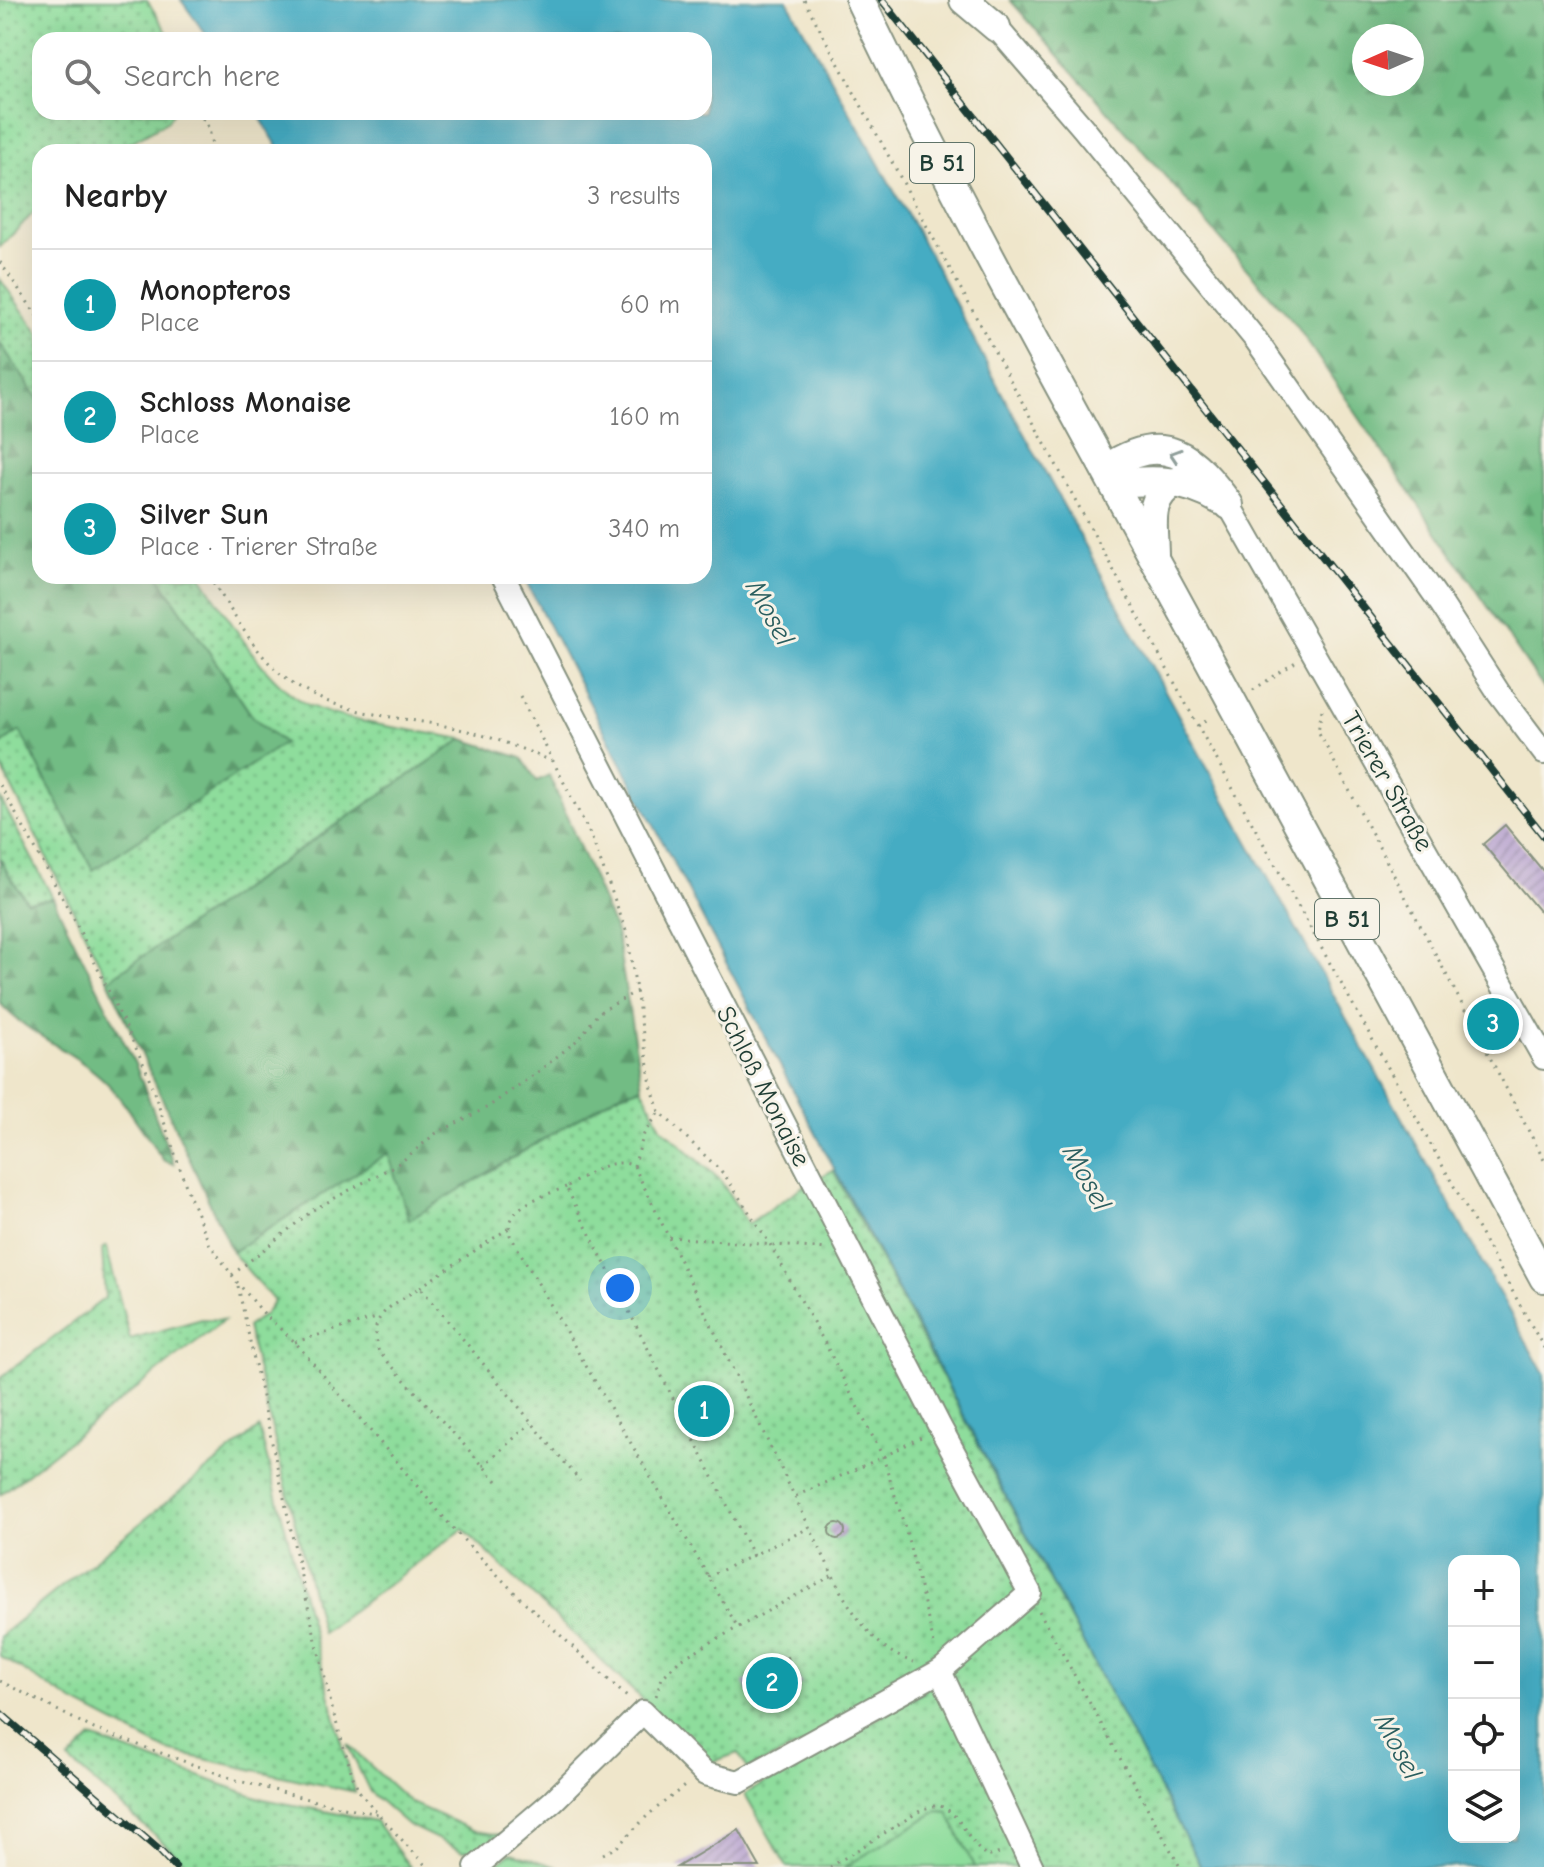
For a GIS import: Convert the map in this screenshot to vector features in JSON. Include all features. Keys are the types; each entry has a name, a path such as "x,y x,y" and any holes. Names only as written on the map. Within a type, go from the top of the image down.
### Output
{"main road":[{"name":"B 51","path":"860,0 991,259 1544,1278"},
{"path":"964,0 996,27"},
{"path":"972,0 996,27"},
{"path":"1150,448 1184,456 1205,473 1229,505 1187,483 1109,476 1120,459 1150,448"},
{"path":"1154,558 1154,503 1160,491 1175,482"}],"street":[{"path":"996,27 1256,340 1442,605 1499,693 1544,753"},
{"name":"Trierer Straße","path":"1229,505 1304,656 1544,1058"},
{"name":"Schloß Monaise","path":"507,584 940,1427 1030,1593"},
{"path":"476,1867 646,1716 705,1774 739,1782 940,1671 1030,1593"},
{"path":"940,1671 1032,1867"}],"path":[{"path":"804,0 1198,726 1544,1348"},
{"path":"204,120 213,144"},
{"path":"0,262 32,308"},
{"path":"214,584 273,667 324,702 367,713 460,729 552,761"},
{"path":"1302,673 1304,656"},
{"path":"1250,692 1304,656"},
{"path":"520,696 591,836 627,933 651,1085 659,1111 724,1174 770,1244 883,1457 906,1531 940,1671"},
{"path":"1323,704 1318,731 1544,1160"},
{"path":"1198,726 1211,717"},
{"path":"0,785 75,921 140,1056 209,1243 266,1316 295,1342 457,1533 517,1595 646,1716 662,1678 679,1660 833,1575"},
{"path":"232,1275 313,1210 401,1162 435,1134 488,1107 580,1038 598,1013 637,991"},
{"path":"634,1166 644,1134 659,1111"},
{"path":"737,1626 510,1235 510,1219 516,1209 614,1162 625,1161 634,1166 833,1575 864,1628 887,1649 904,1659 940,1671"},
{"path":"566,1187 753,1556"},
{"path":"295,1342 379,1318 509,1228"},
{"path":"669,1237 834,1250 847,1247"},
{"path":"237,1282 333,1712 359,1791 427,1867"},
{"path":"420,1287 580,1481"},
{"path":"379,1318 374,1332 379,1352 497,1481"},
{"path":"483,1466 531,1423"},
{"path":"796,1496 883,1457 940,1427"},
{"path":"708,1577 810,1527"},
{"path":"1030,1593 1180,1867"},
{"path":"0,1681 94,1729 239,1781 378,1814"},
{"path":"603,1854 617,1847 648,1815 684,1786 705,1774"},
{"path":"830,1867 923,1809 938,1805 954,1813 977,1850 987,1857 1022,1844"}],"green space":[{"path":"0,0 147,0 167,32 32,32 32,120 169,120 128,144 32,144 32,214 0,247"},
{"path":"1010,0 1544,0 1544,689 1296,325"},
{"path":"0,279 32,324 32,390 0,343"},
{"path":"0,343 32,390 32,584 163,584 252,716 284,743 93,870 20,731 0,745"},
{"path":"163,584 206,584 258,660 271,676 301,701 356,720 463,739 108,980 0,764 0,745 20,730 283,743 252,716"},
{"path":"463,739 522,758 537,781 549,775 616,932 642,1087 617,1095 409,1220 388,1153 232,1252 108,980"},
{"path":"0,798 53,898 28,902 8,874 0,858"},
{"path":"0,858 27,902 53,898 135,1064 174,1164 164,1161 105,1081 24,1024 0,1003"},
{"path":"642,1087 661,1127 720,1180 748,1224 833,1170 1201,1867 974,1867 948,1812 938,1811 845,1867 787,1867 745,1794 926,1691 748,1769 738,1753 709,1763 463,1529 322,1633 247,1327 265,1314 274,1301 232,1252 389,1152 410,1219 617,1095"},
{"path":"106,1246 130,1339 202,1319 224,1320 0,1495 0,1378 105,1298 102,1249"},
{"path":"259,1428 355,1792 168,1751 75,1703 0,1656 0,1636"},
{"path":"92,1738 263,1799 375,1821 410,1867 191,1867 69,1760"},
{"path":"347,1744 411,1803 475,1831 501,1835 488,1847 462,1851 408,1825 370,1792"},
{"path":"938,1811 948,1812 974,1867 845,1867"},
{"path":"511,1853 558,1867 493,1867"}],"water":[{"name":"Mosel","path":"181,0 787,0 936,266 999,388 1226,802 1544,1374 1544,1867 1201,1867 527,584 712,584 712,144 276,144 262,120 712,120 712,32 204,32"}],"building":[{"path":"1505,825 1544,872 1544,917 1483,844"},
{"path":"704,1403 710,1405 710,1417 704,1419 698,1417 696,1411 698,1405"},
{"path":"837,1523 843,1525 843,1537 837,1539 831,1537 829,1531 831,1525"},
{"path":"787,1657 802,1684 758,1709 743,1682"},
{"path":"739,1830 760,1867 677,1867"}],"railway":[{"path":"882,0 1544,836"},
{"path":"0,1713 175,1867"}],"place":[{"name":"Silver Sun","path":"1493,1024"},
{"name":"Monopteros","path":"704,1411"},
{"name":"Schloss Monaise","path":"772,1683"}]}
